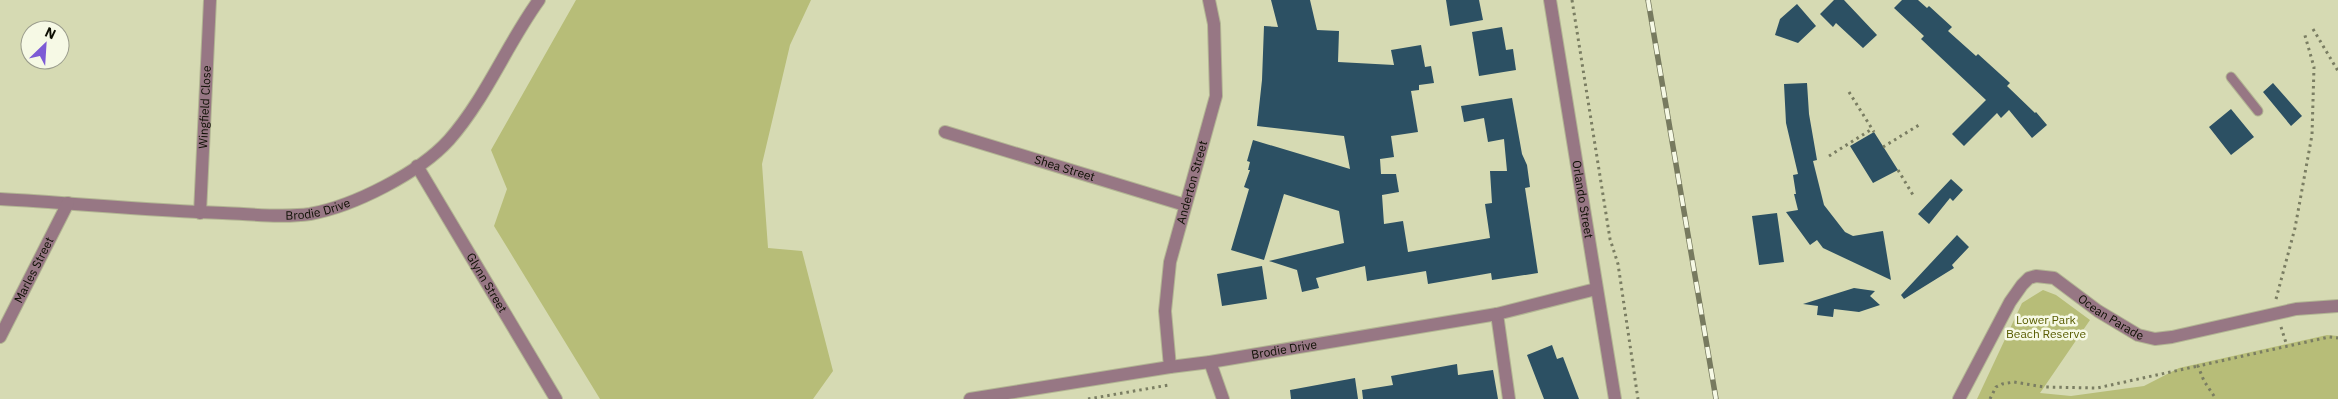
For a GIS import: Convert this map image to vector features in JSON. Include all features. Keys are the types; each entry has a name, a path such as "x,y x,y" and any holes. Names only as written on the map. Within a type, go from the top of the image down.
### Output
{"street":[{"name":"Wingfield Close","path":"200,213 210,0"},
{"name":"Brodie Drive","path":"0,199 200,213 285,216 310,214 338,207 361,198 417,166 448,141 465,120 539,0"},
{"name":"Anderton Street","path":"1170,367 1166,301 1170,262 1216,96 1214,24 1209,0"},
{"name":"Orlando Street","path":"1550,0 1615,399"},
{"name":"Shea Street","path":"945,132 1185,205"},
{"name":"Glynn Street","path":"417,166 556,399"},
{"name":"Marles Street","path":"0,337 68,203"},
{"name":"Ocean Parade","path":"1959,399 2014,296 2029,278 2036,276 2054,278 2121,326 2138,334 2155,338 2172,337 2296,309 2338,306"},
{"name":"Brodie Drive","path":"970,399 1210,362 1497,314 1596,289"},
{"path":"1497,314 1509,399"},
{"path":"1210,362 1223,399"}],"lane":[{"path":"2231,77 2258,110"}],"path":[{"path":"1572,0 1610,240 1618,264 1638,399"},
{"path":"2312,29 2338,71"},
{"path":"2276,302 2295,228 2312,136 2314,67 2304,32"},
{"path":"1829,156 1873,130 1848,92"},
{"path":"1883,147 1919,125"},
{"path":"1898,170 1913,195"},
{"path":"2280,323 2287,346"},
{"path":"1990,399 1996,387 2002,384 2014,382 2044,387 2097,388 2329,337 2338,338"},
{"path":"2198,366 2204,381 2214,396"},
{"path":"1088,399 1176,384"}],"green space":[{"path":"576,0 811,0 790,45 762,164 768,248 802,251 833,371 813,399 600,399 494,226 507,189 491,150"},
{"name":"Lower Park Beach Reserve","path":"2043,290 2056,295 2090,320 2040,393 2071,396 2144,386 2179,368 2327,335 2338,336 2338,399 1977,399 2022,303"}],"building":[{"path":"1271,0 1310,0 1317,30 1339,31 1338,62 1394,65 1391,50 1421,45 1425,67 1431,66 1434,83 1419,85 1419,90 1411,91 1418,132 1391,136 1394,157 1380,159 1381,174 1396,174 1399,192 1382,195 1384,224 1403,221 1408,252 1490,238 1485,204 1492,203 1490,171 1507,171 1504,139 1488,142 1484,118 1464,122 1461,106 1512,98 1522,154 1527,165 1530,187 1525,188 1538,273 1492,280 1491,273 1428,284 1426,271 1367,281 1365,266 1316,278 1319,288 1302,292 1297,270 1269,261 1344,243 1339,211 1284,194 1264,260 1231,250 1249,189 1244,187 1250,170 1248,170 1250,162 1247,161 1253,140 1350,169 1344,136 1257,126 1262,80 1264,26 1278,27"},
{"path":"1446,0 1479,0 1483,20 1450,26"},
{"path":"1834,0 1844,0 1877,35 1863,48 1836,23 1833,27 1820,14"},
{"path":"1902,0 1918,0 1927,8 1929,6 1952,27 1948,31 1976,56 1978,54 2010,83 2007,86 2036,112 2047,125 2032,138 2009,110 2001,118 1997,113 1964,146 1952,134 1986,100 1921,39 1924,36 1894,8"},
{"path":"1797,4 1816,26 1798,43 1775,35 1780,19"},
{"path":"1502,27 1506,50 1513,49 1516,70 1479,76 1472,32"},
{"path":"1807,83 1809,114 1817,160 1813,161 1824,205 1845,232 1853,236 1883,231 1891,280 1823,248 1817,240 1810,245 1786,212 1798,210 1794,194 1796,194 1793,175 1798,174 1786,123 1784,84"},
{"path":"2273,83 2302,116 2291,126 2263,92"},
{"path":"2231,109 2254,137 2231,155 2209,127"},
{"path":"1874,132 1898,170 1873,183 1850,146"},
{"path":"1951,179 1963,190 1953,201 1950,198 1929,224 1918,214"},
{"path":"1777,213 1784,262 1759,265 1752,216"},
{"path":"1957,235 1969,247 1952,265 1954,268 1904,299 1901,295"},
{"path":"1262,266 1267,299 1222,306 1217,274"},
{"path":"1854,288 1875,291 1870,296 1880,305 1859,312 1834,309 1833,317 1817,315 1818,306 1803,304"},
{"path":"1552,345 1557,359 1563,357 1579,399 1544,399 1527,355"},
{"path":"1457,364 1458,375 1493,370 1498,399 1363,399 1362,390 1393,385 1391,376"},
{"path":"1355,378 1358,399 1291,399 1290,390"}],"railway":[{"path":"1648,0 1716,399"}]}
